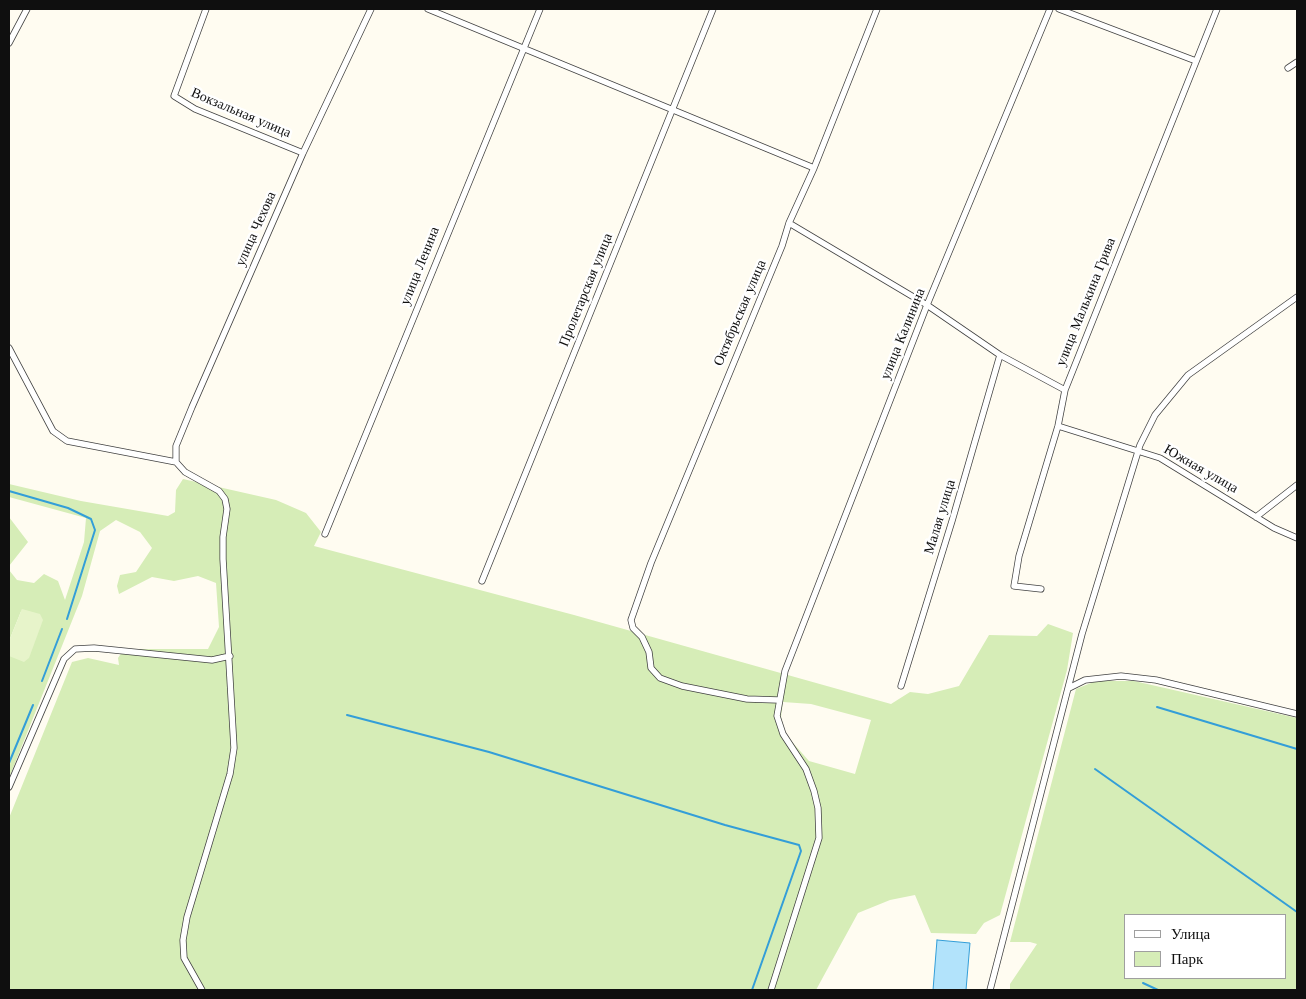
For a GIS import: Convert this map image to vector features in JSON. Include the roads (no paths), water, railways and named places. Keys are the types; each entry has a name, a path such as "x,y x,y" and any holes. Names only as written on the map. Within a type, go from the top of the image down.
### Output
{"street":[{"path":"9,43 27,9"},
{"name":"Вокзальная улица","path":"206,9 174,96 195,109 303,153"},
{"name":"улица Чехова","path":"176,462 176,446 185,422 303,153 371,9"},
{"path":"428,9 814,168"},
{"name":"улица Ленина","path":"325,534 540,9"},
{"name":"Пролетарская улица","path":"482,581 713,9"},
{"name":"Октябрьская улица","path":"778,700 747,699 682,686 660,678 651,668 649,652 642,637 633,628 631,620 642,588 877,9"},
{"name":"улица Калинина","path":"771,990 819,838 818,808 814,791 806,769 782,734 777,716 778,700 785,671 927,305 1050,9"},
{"path":"1059,9 1196,61"},
{"name":"улица Малькина Грива","path":"1041,588 1014,586 1019,556 1058,426 1065,390 1217,9"},
{"path":"1288,68 1297,62"},
{"path":"789,223 927,305 1000,356 1065,390"},
{"path":"990,990 1090,608 1138,451 1155,415 1188,375 1297,297"},
{"path":"9,348 53,431 67,441 176,462 185,472 219,490 225,499 227,509 223,538 223,558 234,748 230,774 187,917 183,940 184,958 202,990"},
{"name":"Малая улица","path":"901,686 1000,356"},
{"name":"Южная улица","path":"1058,426 1160,458 1256,517 1297,538"},
{"path":"1256,517 1297,485"},
{"path":"9,787 64,659 75,649 94,648 212,660 230,656"},
{"path":"1069,688 1086,680 1121,676 1156,680 1297,714"}],"water":[{"path":"937,940 970,943 966,990 933,990"}],"waterway":[{"path":"9,491 68,508 91,519 95,530 67,619"},
{"path":"42,681 62,629"},
{"path":"9,763 33,705"},
{"path":"1157,707 1297,749"},
{"path":"347,715 489,752 725,825 799,845 801,851 752,990"},
{"path":"1095,769 1297,912"},
{"path":"1143,983 1158,990"}]}
